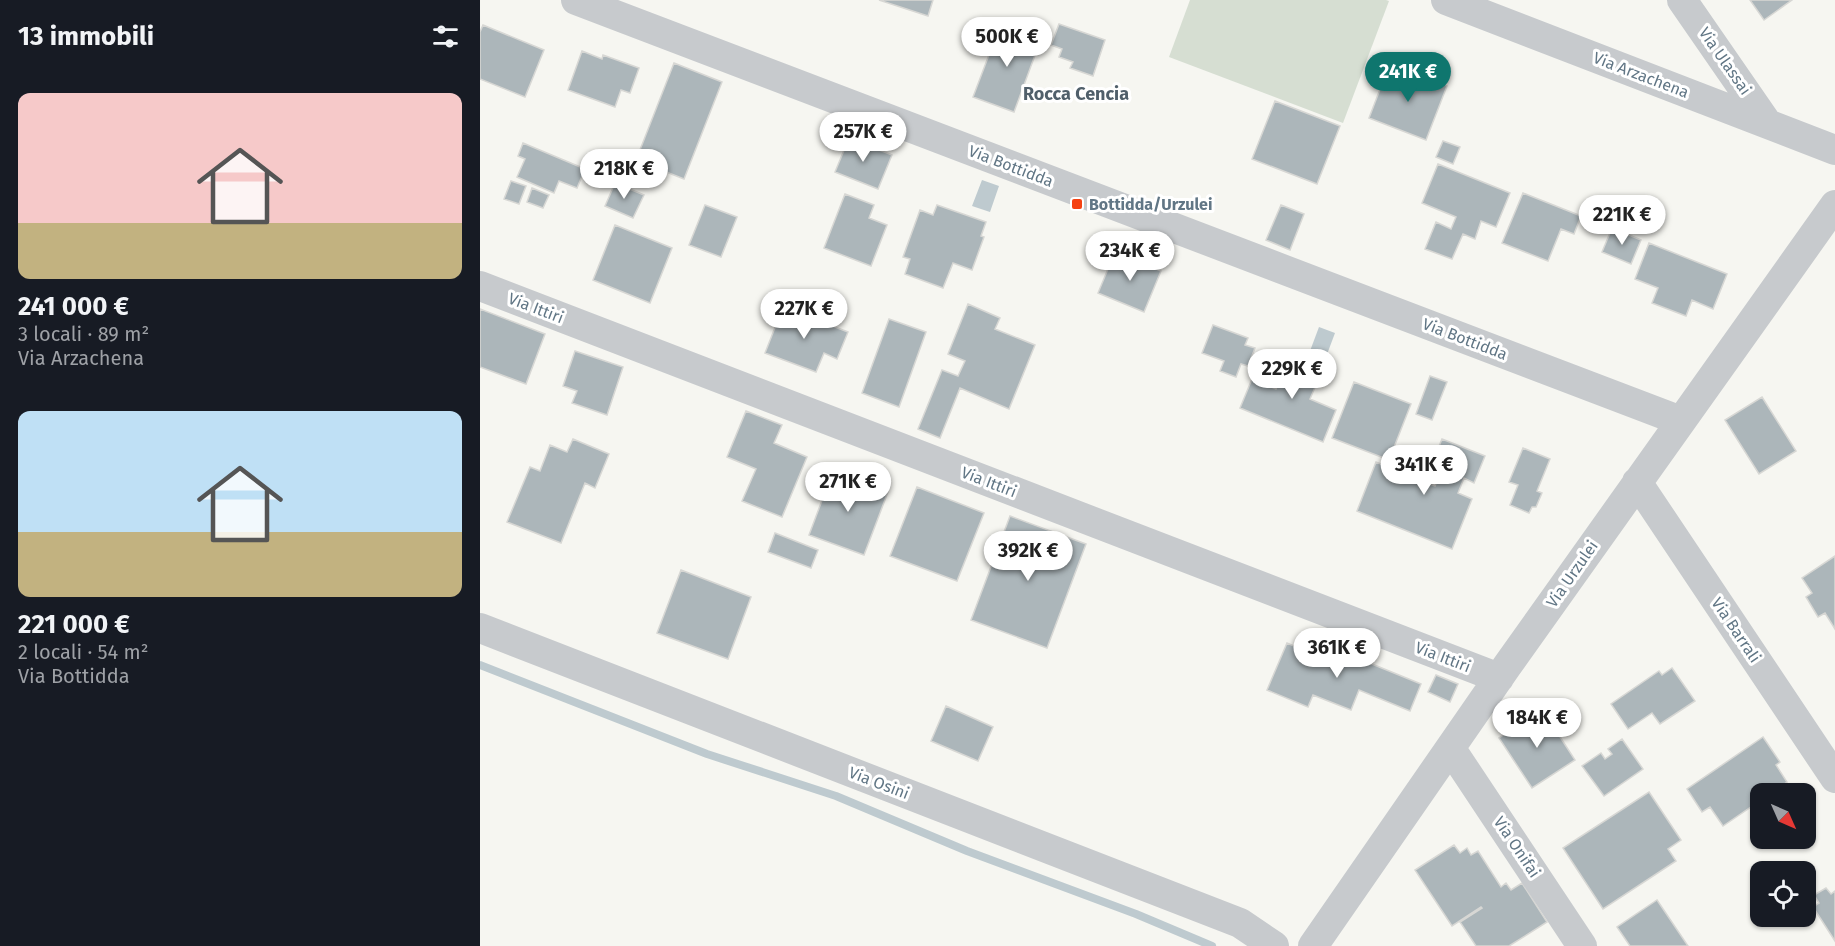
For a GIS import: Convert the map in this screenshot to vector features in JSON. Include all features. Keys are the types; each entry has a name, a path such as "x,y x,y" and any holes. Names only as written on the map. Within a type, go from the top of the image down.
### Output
{"street":[{"name":"Via Bottidda","path":"576,0 1681,421"},
{"name":"Via Arzachena","path":"1446,0 1835,150"},
{"name":"Via Ulassai","path":"1682,0 1767,123"},
{"name":"Via Urzulei","path":"1313,946 1637,482 1833,213"},
{"name":"Via Ittiri","path":"480,286 1499,678"},
{"name":"Via Barrali","path":"1637,482 1835,778"},
{"name":"Via Osini","path":"480,628 1240,923 1274,946"},
{"name":"Via Onifai","path":"1451,749 1582,946"}],"shaded area":[{"path":"1190,0 1389,1 1343,123 1169,57"},
{"path":"982,180 999,186 990,212 972,206"},
{"path":"1319,327 1335,333 1326,357 1310,351"}],"building":[{"path":"879,0 933,0 928,16"},
{"path":"1750,0 1792,0 1764,20"},
{"path":"1001,23 1041,39 1014,112 973,97"},
{"path":"1059,24 1105,40 1093,76 1070,68 1073,62 1059,57 1062,49 1051,45"},
{"path":"483,25 544,50 525,97 480,79 480,32"},
{"path":"582,51 602,59 603,55 639,68 630,93 621,90 615,107 568,90"},
{"path":"674,63 722,82 684,179 636,160"},
{"path":"1404,69 1447,86 1426,140 1369,118 1387,71 1401,76"},
{"path":"1275,101 1340,126 1317,184 1252,159"},
{"path":"849,138 892,155 878,189 835,172"},
{"path":"1443,141 1460,147 1453,164 1436,157"},
{"path":"523,143 585,169 577,188 559,181 554,193 517,177 525,159 518,156"},
{"path":"1438,164 1510,193 1496,227 1481,221 1475,239 1463,234 1452,259 1425,249 1436,222 1451,229 1456,217 1422,203"},
{"path":"511,181 526,186 519,204 504,199"},
{"path":"615,183 644,195 633,218 605,206"},
{"path":"532,188 549,195 543,208 527,202"},
{"path":"1523,193 1581,216 1574,234 1561,229 1548,261 1502,243"},
{"path":"845,194 874,205 869,218 887,225 871,266 824,248"},
{"path":"705,205 737,217 721,257 689,245"},
{"path":"937,205 986,222 981,236 984,237 972,270 953,263 943,288 905,274 910,259 903,257 920,210 933,215"},
{"path":"1281,205 1304,214 1290,250 1266,240"},
{"path":"615,225 672,248 650,303 593,280"},
{"path":"1612,228 1641,240 1631,264 1602,252"},
{"path":"1649,243 1727,274 1713,309 1692,300 1686,316 1652,303 1658,288 1635,279"},
{"path":"1115,252 1161,271 1144,312 1098,293"},
{"path":"968,304 1000,318 995,329 1035,345 1009,409 960,388 940,438 918,429 942,370 958,376 965,361 948,354"},
{"path":"783,307 848,332 837,359 824,353 816,372 765,353"},
{"path":"480,309 545,334 526,384 480,367"},
{"path":"889,319 926,332 899,407 862,393"},
{"path":"1213,325 1248,338 1245,345 1255,348 1248,366 1241,364 1236,377 1220,371 1224,361 1202,353"},
{"path":"575,351 623,367 607,415 572,403 577,391 563,386"},
{"path":"1296,351 1321,361 1314,376 1319,378 1310,399 1336,410 1323,442 1240,408 1252,379 1276,389 1284,369 1288,371"},
{"path":"1430,376 1447,382 1432,420 1416,414"},
{"path":"1354,382 1411,404 1389,460 1332,438"},
{"path":"1762,397 1796,451 1759,474 1725,420"},
{"path":"746,411 782,425 774,443 807,457 782,517 742,501 756,469 727,457"},
{"path":"573,439 609,454 595,488 585,483 561,543 507,522 530,467 540,471 550,445 567,452"},
{"path":"1442,439 1485,456 1474,483 1464,478 1458,493 1472,499 1452,549 1357,511 1376,462 1435,486 1442,470 1431,466"},
{"path":"1523,448 1550,459 1537,491 1542,493 1536,507 1532,507 1529,513 1510,505 1518,485 1509,482"},
{"path":"833,471 888,492 864,555 809,535"},
{"path":"917,487 984,513 957,581 890,556"},
{"path":"1010,516 1086,544 1047,648 971,620"},
{"path":"775,533 818,550 811,568 768,552"},
{"path":"1835,556 1835,629 1825,613 1818,617 1806,597 1812,593 1802,578"},
{"path":"681,570 751,597 728,659 657,633"},
{"path":"1318,642 1421,684 1410,711 1359,690 1351,710 1313,695 1308,707 1267,690 1287,643 1313,654"},
{"path":"1672,668 1695,701 1660,724 1652,713 1628,729 1611,704 1659,671 1662,675"},
{"path":"1436,675 1458,684 1450,702 1428,692"},
{"path":"946,706 993,727 978,761 931,741"},
{"path":"1542,709 1575,760 1532,788 1499,738"},
{"path":"1763,737 1780,762 1776,765 1787,782 1750,783 1750,808 1723,826 1710,807 1702,812 1687,789"},
{"path":"1622,739 1643,769 1604,796 1582,766 1601,753 1605,759 1612,754 1608,749"},
{"path":"1649,792 1681,840 1668,849 1676,861 1603,909 1563,848"},
{"path":"1454,845 1460,853 1467,848 1471,855 1478,851 1501,887 1506,883 1511,890 1522,883 1547,922 1509,946 1476,946 1460,922 1482,908 1452,926 1415,870"},
{"path":"1826,888 1831,894 1835,891 1835,941 1816,912 1816,905 1819,903 1816,894"},
{"path":"1657,900 1688,946 1630,946 1617,927"}],"waterway":[{"path":"480,665 707,754 836,796 967,851 1136,914 1212,946"}],"place":[{"name":"Bottidda/Urzulei","path":"1077,204"}],"district":[{"name":"Rocca Cencia","path":"1076,94"}]}
